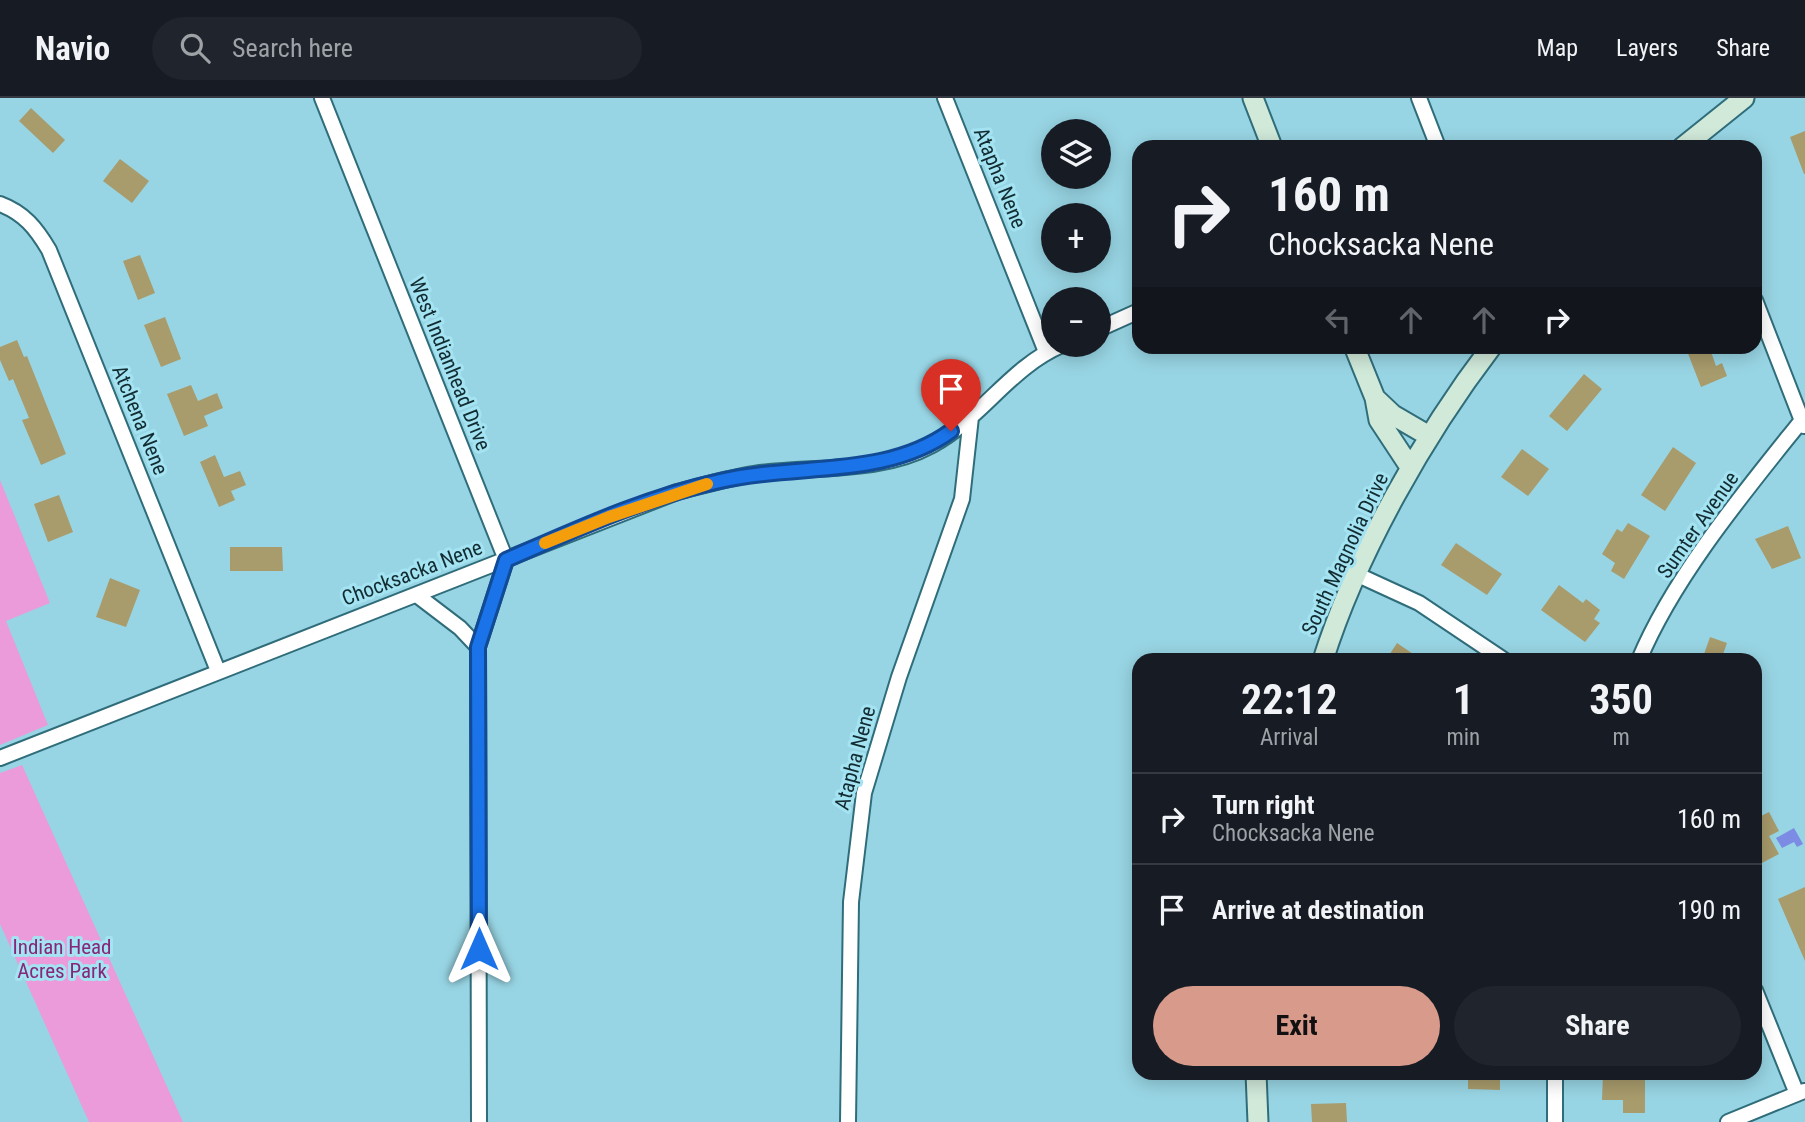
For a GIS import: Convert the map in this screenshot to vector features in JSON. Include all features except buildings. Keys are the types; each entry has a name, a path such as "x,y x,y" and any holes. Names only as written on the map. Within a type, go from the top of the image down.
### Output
{"main road":[{"path":"1253,98 1269,140"},
{"path":"1695,140 1744,98"},
{"path":"1356,354 1375,398 1379,420 1410,467"},
{"name":"South Magnolia Drive","path":"1326,653 1358,575 1410,467 1486,354"},
{"path":"1375,398 1393,415 1429,436"},
{"path":"1256,1080 1258,1122"}],"street":[{"name":"West Indianhead Drive","path":"322,98 506,560"},
{"name":"Atapha Nene","path":"944,98 1041,340"},
{"path":"1419,98 1435,140"},
{"name":"Atchena Nene","path":"0,204 24,217 37,229 48,250 218,671"},
{"path":"1111,324 1132,314"},
{"path":"1762,315 1799,396 1803,424"},
{"name":"Chocksacka Nene","path":"0,758 218,671 418,596 620,513 720,481 761,473 889,461 932,445 971,417 1015,374 1041,356"},
{"name":"Atapha Nene","path":"848,1122 852,902 864,793 899,677 962,499 971,417"},
{"name":"Sumter Avenue","path":"1643,653 1668,606 1724,518 1803,424"},
{"path":"479,1122 478,647 506,560"},
{"path":"1358,575 1419,603 1494,653"},
{"path":"418,596 460,628 478,647"},
{"path":"1728,1122 1801,1093 1762,1006"},
{"path":"1555,1080 1555,1122"}],"green space":[{"path":"0,480 50,603 6,621 48,725 0,745"},
{"name":"Indian Head Acres Park","path":"22,765 183,1122 89,1122 0,924 0,773"}],"water":[{"path":"1794,828 1803,844 1797,847 1794,842 1782,848 1776,838"}],"slow traffic":[{"path":"545,543 677,492 707,484"}],"route":[{"path":"479,949 478,647 506,560 677,492 761,473 889,461 932,445 951,431"}]}
